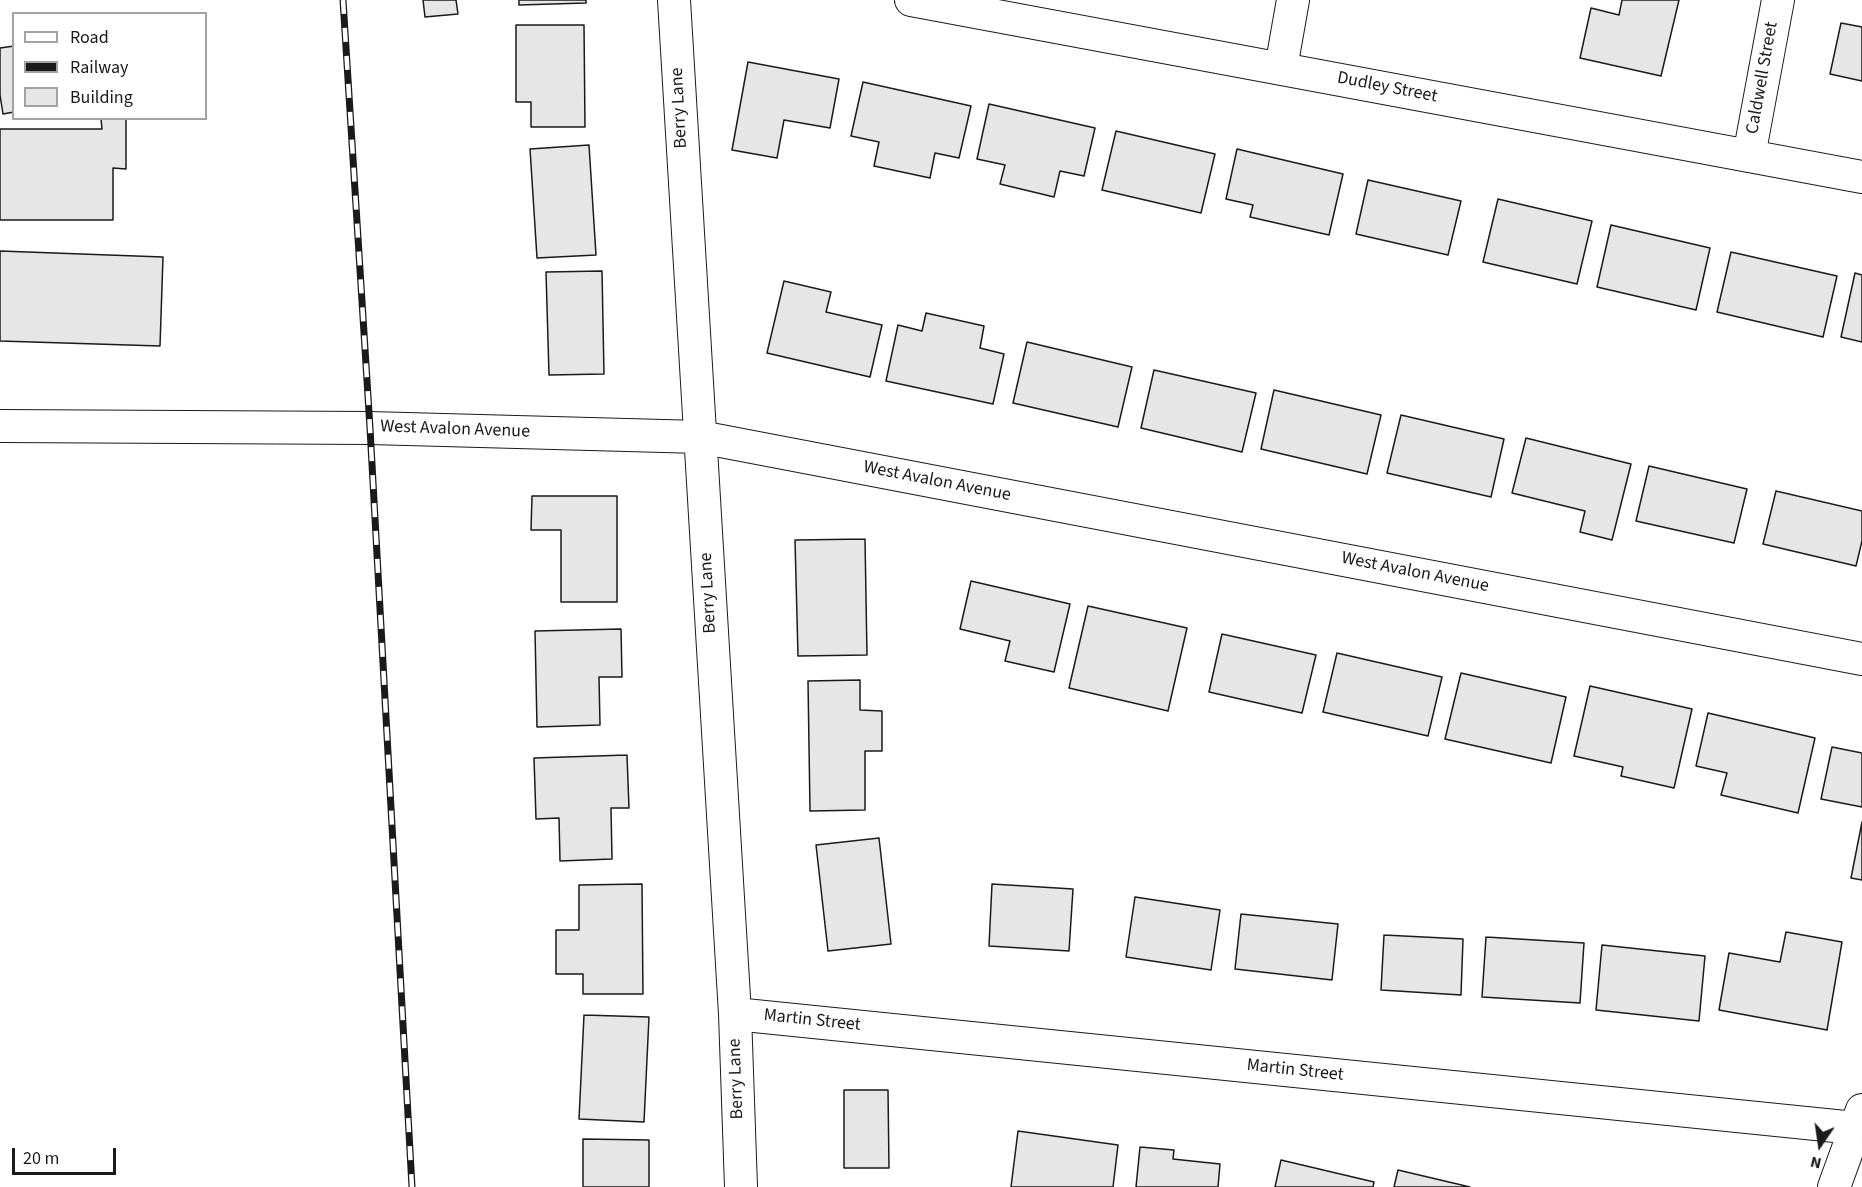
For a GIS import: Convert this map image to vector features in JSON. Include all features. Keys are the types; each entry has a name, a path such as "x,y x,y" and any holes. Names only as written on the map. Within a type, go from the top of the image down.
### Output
{"street":[{"name":"Berry Lane","path":"674,0 735,1014 741,1187"},
{"name":"Dudley Street","path":"911,0 1862,177"},
{"path":"1281,68 1293,0"},
{"name":"Caldwell Street","path":"1749,156 1778,0"},
{"name":"West Avalon Avenue","path":"0,426 370,428 700,437 1862,659"},
{"name":"Martin Street","path":"735,1014 1859,1119"},
{"path":"1834,1187 1859,1119"}],"building":[{"path":"423,0 456,0 458,14 425,17"},
{"path":"519,0 586,0 586,3 519,5"},
{"path":"1622,0 1679,0 1661,76 1580,58 1591,8 1619,15"},
{"path":"1841,23 1862,27 1862,81 1830,74"},
{"path":"516,25 584,25 585,127 531,127 531,102 516,102"},
{"path":"12,46 12,112 3,114 0,95 0,48"},
{"path":"748,62 839,79 830,128 784,120 777,158 732,150"},
{"path":"863,82 971,106 959,158 935,153 930,178 874,166 879,142 851,136"},
{"path":"989,104 1095,128 1084,176 1060,171 1054,197 1000,184 1005,165 977,159"},
{"path":"101,120 126,120 126,169 113,168 113,220 0,220 0,129 102,129"},
{"path":"1116,131 1215,154 1201,213 1102,190"},
{"path":"589,145 596,255 537,258 530,149"},
{"path":"1237,149 1343,174 1329,235 1250,217 1253,205 1226,199"},
{"path":"1368,180 1461,201 1448,255 1356,234"},
{"path":"1498,199 1592,221 1577,284 1483,262"},
{"path":"1611,225 1710,248 1696,310 1597,287"},
{"path":"0,251 163,257 160,346 0,341"},
{"path":"1731,252 1837,276 1823,337 1717,312"},
{"path":"602,271 604,374 549,375 546,272"},
{"path":"1855,273 1862,275 1862,342 1841,337"},
{"path":"784,281 831,292 826,312 882,325 870,377 767,353"},
{"path":"926,313 984,326 980,348 1004,354 993,404 886,381 898,325 922,331"},
{"path":"1027,342 1132,367 1118,427 1013,403"},
{"path":"1154,370 1256,393 1242,452 1141,428"},
{"path":"1274,390 1381,415 1367,474 1261,449"},
{"path":"1401,415 1504,439 1491,497 1387,473"},
{"path":"1526,438 1631,464 1612,540 1580,532 1585,511 1512,493"},
{"path":"1649,466 1747,489 1734,543 1636,521"},
{"path":"1776,491 1862,511 1862,541 1856,566 1763,544"},
{"path":"532,496 617,496 617,602 561,602 561,530 531,530"},
{"path":"865,539 867,655 798,656 795,540"},
{"path":"971,581 1070,604 1054,672 1005,661 1010,641 960,629"},
{"path":"1088,606 1187,628 1168,711 1069,688"},
{"path":"621,629 622,677 599,677 600,725 537,727 535,631"},
{"path":"1222,634 1316,655 1302,713 1209,692"},
{"path":"1337,653 1442,677 1428,736 1323,712"},
{"path":"1461,673 1566,697 1551,763 1445,739"},
{"path":"860,680 860,710 882,711 882,751 865,751 865,810 810,811 808,681"},
{"path":"1590,686 1692,709 1674,788 1621,776 1623,767 1574,756"},
{"path":"1708,713 1815,738 1798,813 1721,795 1727,773 1696,766"},
{"path":"1832,747 1862,753 1862,807 1821,799"},
{"path":"627,755 629,808 611,808 612,859 560,861 559,818 536,819 534,758"},
{"path":"1862,822 1862,880 1851,878"},
{"path":"879,838 891,944 828,951 816,845"},
{"path":"642,884 643,994 583,994 583,974 556,974 556,930 579,930 579,885"},
{"path":"992,884 1073,889 1069,951 989,946"},
{"path":"1135,897 1220,910 1211,970 1126,957"},
{"path":"1241,914 1338,924 1332,980 1235,969"},
{"path":"1786,932 1842,942 1827,1030 1719,1010 1729,953 1780,962"},
{"path":"1384,935 1463,939 1461,995 1381,990"},
{"path":"1486,937 1584,943 1580,1003 1482,997"},
{"path":"1602,945 1705,956 1699,1021 1596,1010"},
{"path":"584,1015 649,1017 644,1122 579,1119"},
{"path":"844,1090 888,1090 889,1168 844,1168"},
{"path":"1018,1131 1118,1145 1113,1187 1011,1187"},
{"path":"583,1139 649,1140 649,1187 583,1187"},
{"path":"1140,1147 1174,1150 1173,1159 1220,1164 1218,1187 1136,1187"},
{"path":"1281,1160 1374,1182 1373,1187 1275,1187"},
{"path":"1398,1170 1470,1187 1394,1187"}],"railway":[{"path":"343,0 370,428 412,1187"}]}
